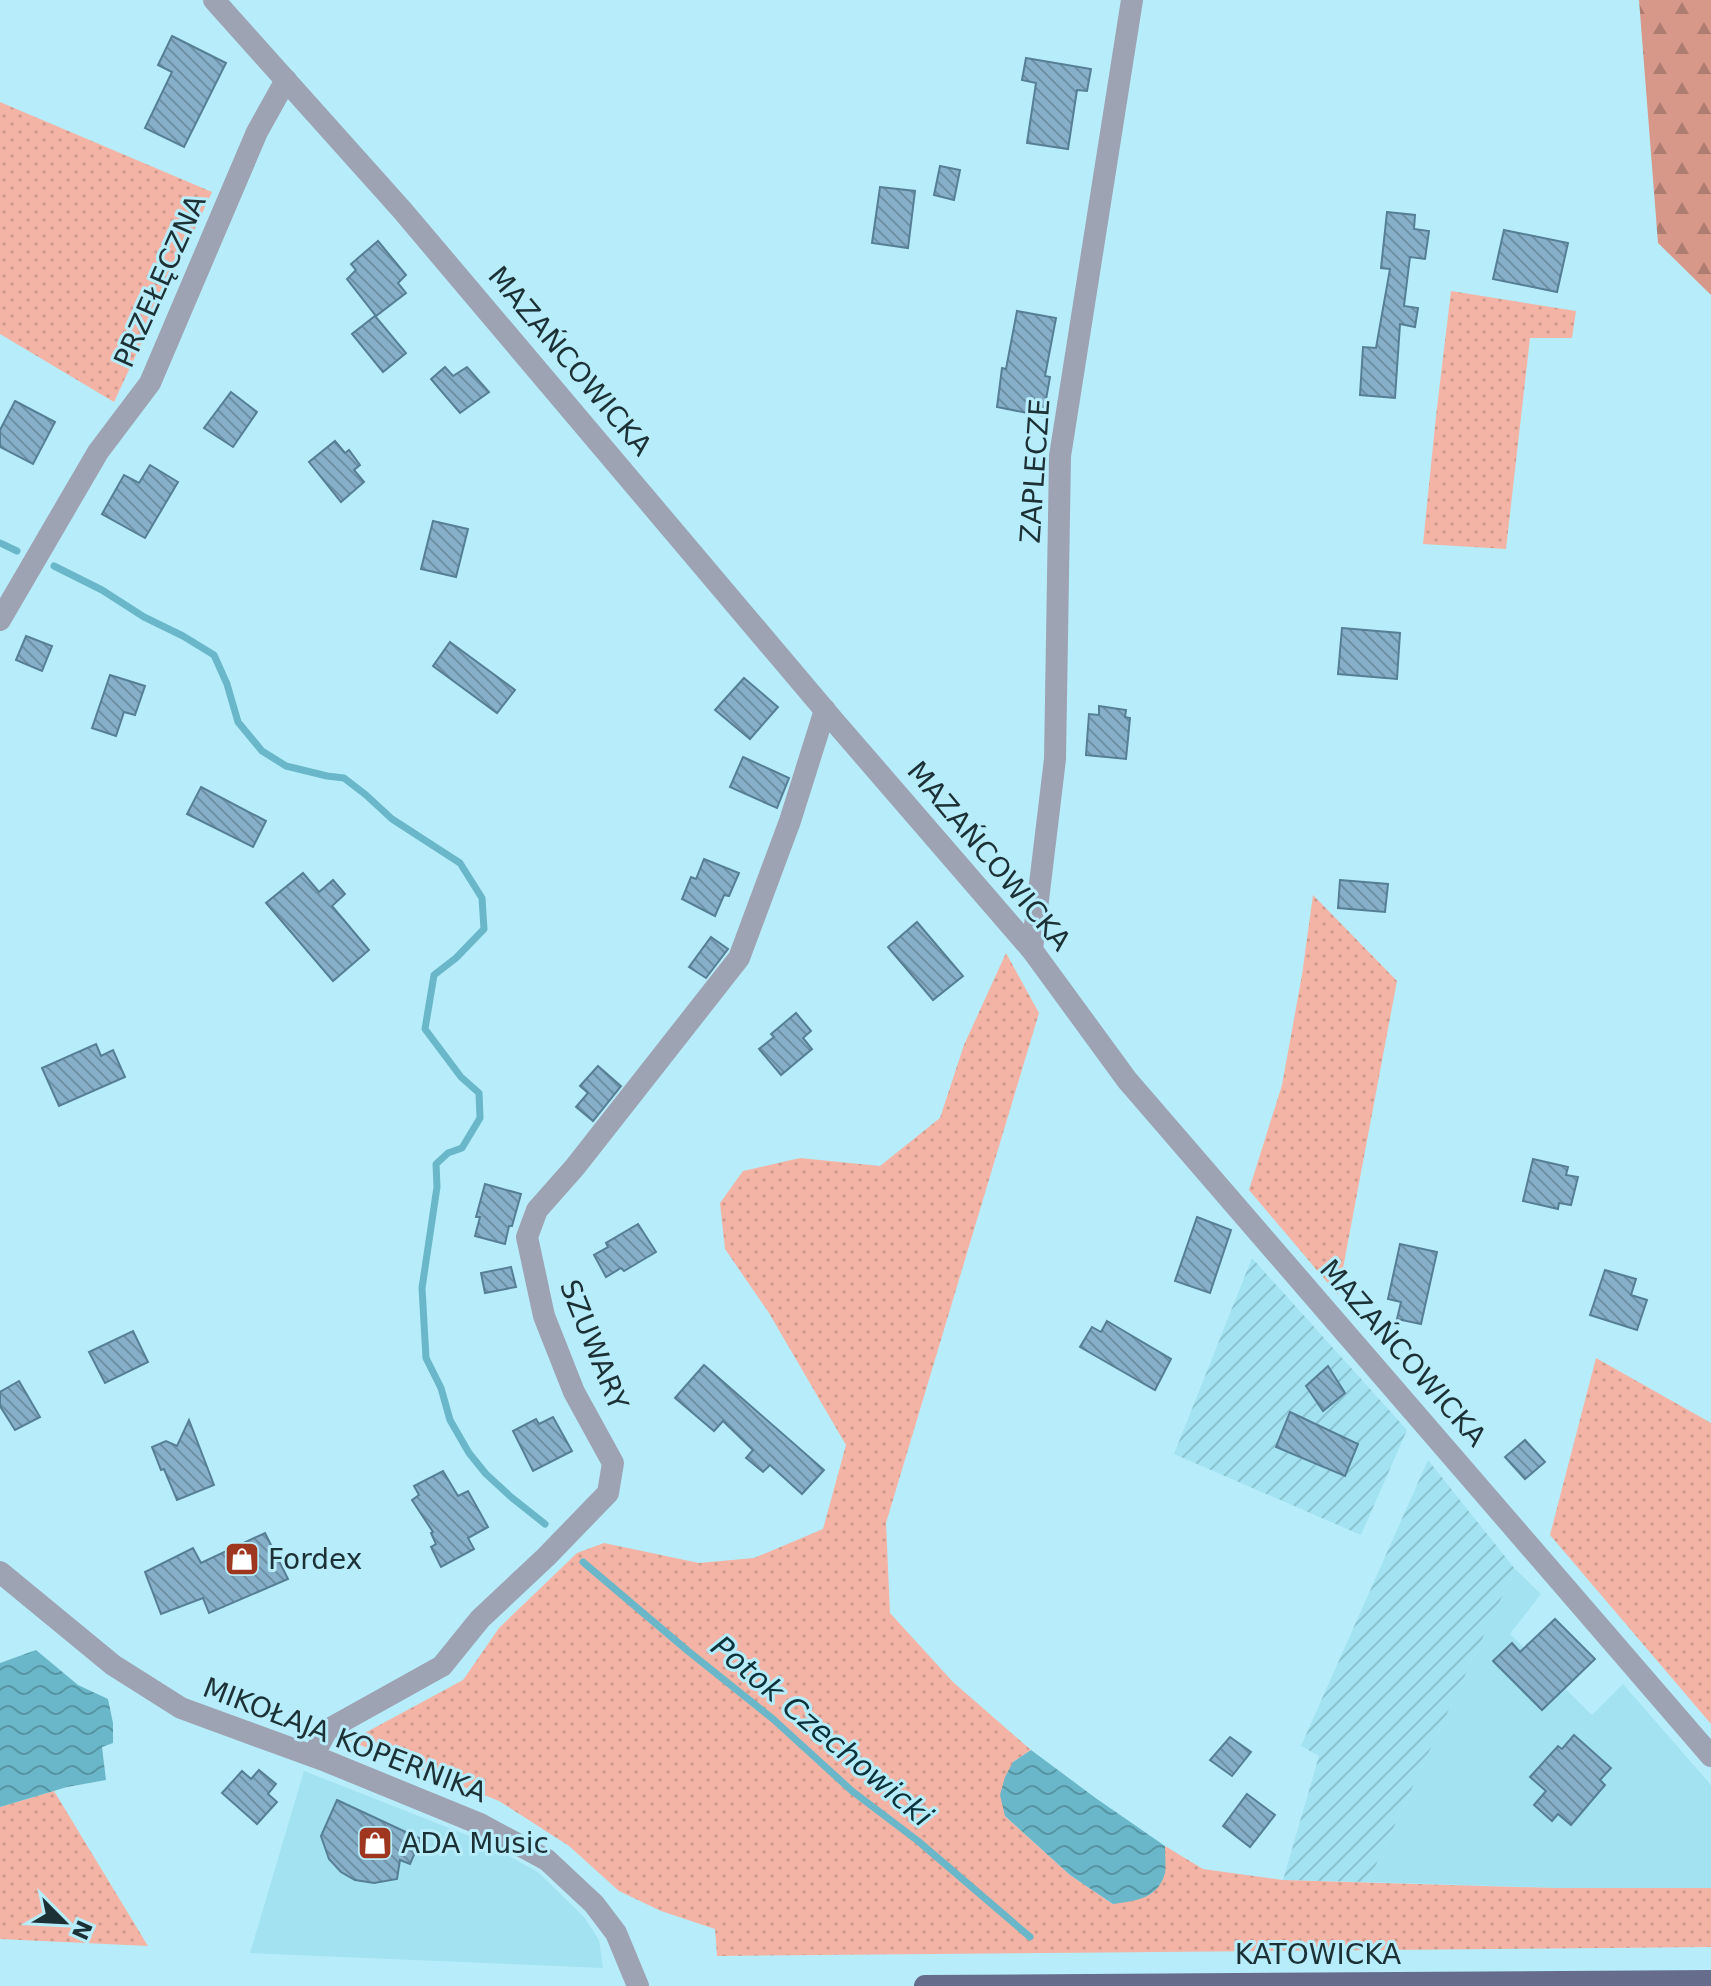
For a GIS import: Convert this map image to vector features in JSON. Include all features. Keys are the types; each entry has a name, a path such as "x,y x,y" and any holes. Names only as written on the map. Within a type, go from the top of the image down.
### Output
{"main road":[{"name":"KATOWICKA","path":"925,1986 1711,1981"}],"street":[{"name":"MAZAŃCOWICKA","path":"214,0 402,210 1032,950 1127,1080 1711,1756"},
{"name":"ZAPLECZE","path":"1032,950 1055,759 1060,456 1132,0"},
{"name":"PRZEŁĘCZNA","path":"0,620 98,452 150,383 257,132 286,80"},
{"name":"SZUWARY","path":"313,1756 327,1730 442,1666 480,1619 608,1493 613,1463 574,1392 544,1316 527,1237 537,1210 739,958 790,821 825,710"},
{"name":"MIKOŁAJA KOPERNIKA","path":"0,1572 113,1665 181,1708 313,1756 480,1824 547,1860 594,1904 616,1933 638,1986"}],"shaded area":[{"path":"0,102 212,192 114,402 0,334"},
{"path":"1451,291 1576,311 1572,338 1530,338 1506,549 1423,544"},
{"path":"1313,895 1397,981 1338,1295 1249,1190 1282,1085"},
{"path":"1006,953 1039,1013 886,1523 890,1613 953,1682 1031,1750 1013,1762 1005,1816 1070,1875 1113,1904 1165,1873 1165,1846 1203,1869 1283,1880 1555,1888 1711,1888 1711,1947 717,1956 715,1929 661,1911 619,1891 569,1846 499,1801 350,1741 463,1680 499,1628 577,1553 604,1543 699,1563 754,1558 823,1529 846,1445 769,1313 725,1249 720,1203 743,1171 800,1158 880,1166 940,1118 964,1045"},
{"path":"1252,1258 1407,1430 1361,1535 1174,1454"},
{"path":"1596,1358 1711,1423 1711,1724 1550,1535"},
{"path":"1428,1460 1515,1569 1368,1882 1283,1880 1319,1756 1301,1746"},
{"path":"1515,1569 1541,1594 1510,1634 1592,1715 1623,1684 1711,1785 1711,1888 1555,1888 1368,1882"},
{"path":"304,1771 480,1840 538,1872 584,1917 599,1940 603,1968 250,1953"},
{"path":"54,1791 148,1946 0,1939 0,1807"}],"green space":[{"path":"1639,0 1711,0 1711,295 1658,243"}],"water":[{"path":"36,1650 78,1685 108,1699 113,1743 102,1747 106,1780 67,1787 0,1807 0,1663"},
{"path":"1031,1750 1165,1846 1165,1873 1157,1888 1137,1900 1113,1904 1070,1875 1005,1816 1000,1795 1005,1777 1013,1762"}],"building":[{"path":"172,36 226,63 184,147 145,128 172,72 158,65"},
{"path":"1026,58 1091,69 1087,91 1077,90 1068,149 1027,143 1036,83 1022,80"},
{"path":"940,166 960,170 954,200 934,195"},
{"path":"880,187 915,191 908,248 872,243"},
{"path":"1387,212 1415,215 1414,229 1429,231 1425,259 1410,257 1404,306 1418,308 1415,327 1400,324 1395,398 1360,395 1363,347 1376,348 1390,269 1381,268"},
{"path":"1504,230 1568,243 1557,292 1493,279"},
{"path":"378,241 406,275 398,283 406,293 376,316 347,279 356,270 351,264"},
{"path":"1017,311 1056,318 1045,376 1050,377 1043,416 997,407 1002,368 1006,369"},
{"path":"375,316 406,353 383,372 352,334"},
{"path":"445,367 453,376 467,367 489,392 460,413 431,379"},
{"path":"231,392 257,412 233,447 204,428"},
{"path":"15,401 55,422 33,464 0,447 0,430"},
{"path":"335,441 345,453 349,450 360,465 354,470 364,482 341,502 309,462"},
{"path":"150,465 178,482 145,538 102,514 124,475 139,483"},
{"path":"433,521 468,529 456,577 421,569"},
{"path":"1342,628 1400,633 1397,679 1338,674"},
{"path":"26,636 52,646 42,671 16,660"},
{"path":"450,642 515,690 497,713 433,666"},
{"path":"110,675 145,686 135,715 124,712 116,736 92,728"},
{"path":"744,678 778,707 750,739 715,710"},
{"path":"1099,706 1126,710 1125,717 1130,718 1126,759 1086,755 1089,714 1099,715"},
{"path":"743,757 789,778 777,808 730,787"},
{"path":"201,787 266,821 253,847 187,814"},
{"path":"704,859 739,873 729,896 724,895 715,916 682,899 691,877 696,879"},
{"path":"303,873 319,892 333,880 345,894 332,906 369,950 333,981 266,903"},
{"path":"1340,880 1388,884 1385,912 1338,908"},
{"path":"917,922 963,976 933,1000 888,947"},
{"path":"711,937 728,949 706,978 689,967"},
{"path":"796,1013 811,1031 803,1038 812,1049 781,1075 759,1049"},
{"path":"96,1044 101,1056 113,1050 125,1077 59,1106 42,1068"},
{"path":"598,1066 621,1086 593,1121 576,1107 588,1093 580,1086"},
{"path":"1533,1159 1568,1167 1566,1175 1578,1177 1571,1205 1559,1203 1558,1209 1523,1201"},
{"path":"485,1184 521,1194 505,1244 475,1236 480,1217 476,1217"},
{"path":"1197,1217 1231,1230 1210,1293 1175,1281"},
{"path":"638,1224 656,1252 624,1271 621,1268 606,1277 594,1255 608,1247 606,1243"},
{"path":"1400,1244 1437,1252 1421,1324 1397,1319 1401,1302 1388,1299"},
{"path":"511,1267 516,1287 485,1293 481,1273"},
{"path":"1605,1270 1636,1279 1631,1295 1647,1300 1637,1330 1590,1315"},
{"path":"1107,1321 1171,1359 1155,1390 1080,1347 1092,1327 1101,1332"},
{"path":"133,1331 148,1362 105,1383 89,1352"},
{"path":"704,1365 824,1470 802,1494 770,1465 763,1472 746,1458 753,1450 723,1421 714,1431 675,1398"},
{"path":"1328,1366 1345,1393 1323,1411 1306,1386"},
{"path":"19,1381 40,1417 15,1430 0,1406 0,1392"},
{"path":"1290,1412 1358,1444 1345,1476 1276,1447"},
{"path":"553,1417 572,1451 533,1471 513,1431 536,1419 539,1424"},
{"path":"189,1420 214,1485 177,1500 152,1447 166,1441 177,1446"},
{"path":"1525,1440 1545,1462 1525,1479 1505,1457"},
{"path":"443,1471 458,1496 468,1491 488,1527 468,1538 474,1549 441,1567 431,1547 436,1544 433,1532 412,1500 419,1495 414,1486"},
{"path":"265,1533 288,1579 209,1613 203,1598 161,1614 145,1572 193,1548 201,1563"},
{"path":"1555,1619 1595,1659 1542,1710 1493,1661 1512,1643 1520,1652"},
{"path":"1574,1735 1611,1768 1600,1780 1605,1785 1571,1825 1558,1814 1552,1821 1534,1805 1546,1791 1530,1777 1558,1746 1562,1749"},
{"path":"1230,1737 1251,1752 1232,1776 1210,1760"},
{"path":"259,1770 276,1784 268,1794 277,1802 257,1824 222,1793 242,1771 251,1779"},
{"path":"1247,1794 1275,1815 1250,1847 1223,1826"},
{"name":"ADA Music","path":"337,1800 421,1839 410,1864 400,1860 397,1879 374,1883 355,1880 341,1872 329,1859 321,1836"}],"waterway":[{"name":"Potok Czechowicki","path":"0,543 17,551"},
{"name":"Potok Czechowicki","path":"54,566 214,655 227,684 238,722 262,751 286,766 344,778 392,819 460,863 482,898 484,929 434,975 425,1029 461,1077 479,1093 480,1118 462,1148 448,1153 436,1164 437,1187 422,1288 426,1358 441,1388 450,1420 469,1453 486,1474 545,1524"},
{"name":"Potok Czechowicki","path":"583,1562 773,1719 852,1791 918,1841 1030,1937"}],"place":[{"name":"Fordex","path":"242,1559"},
{"name":"ADA Music","path":"375,1843"}]}
